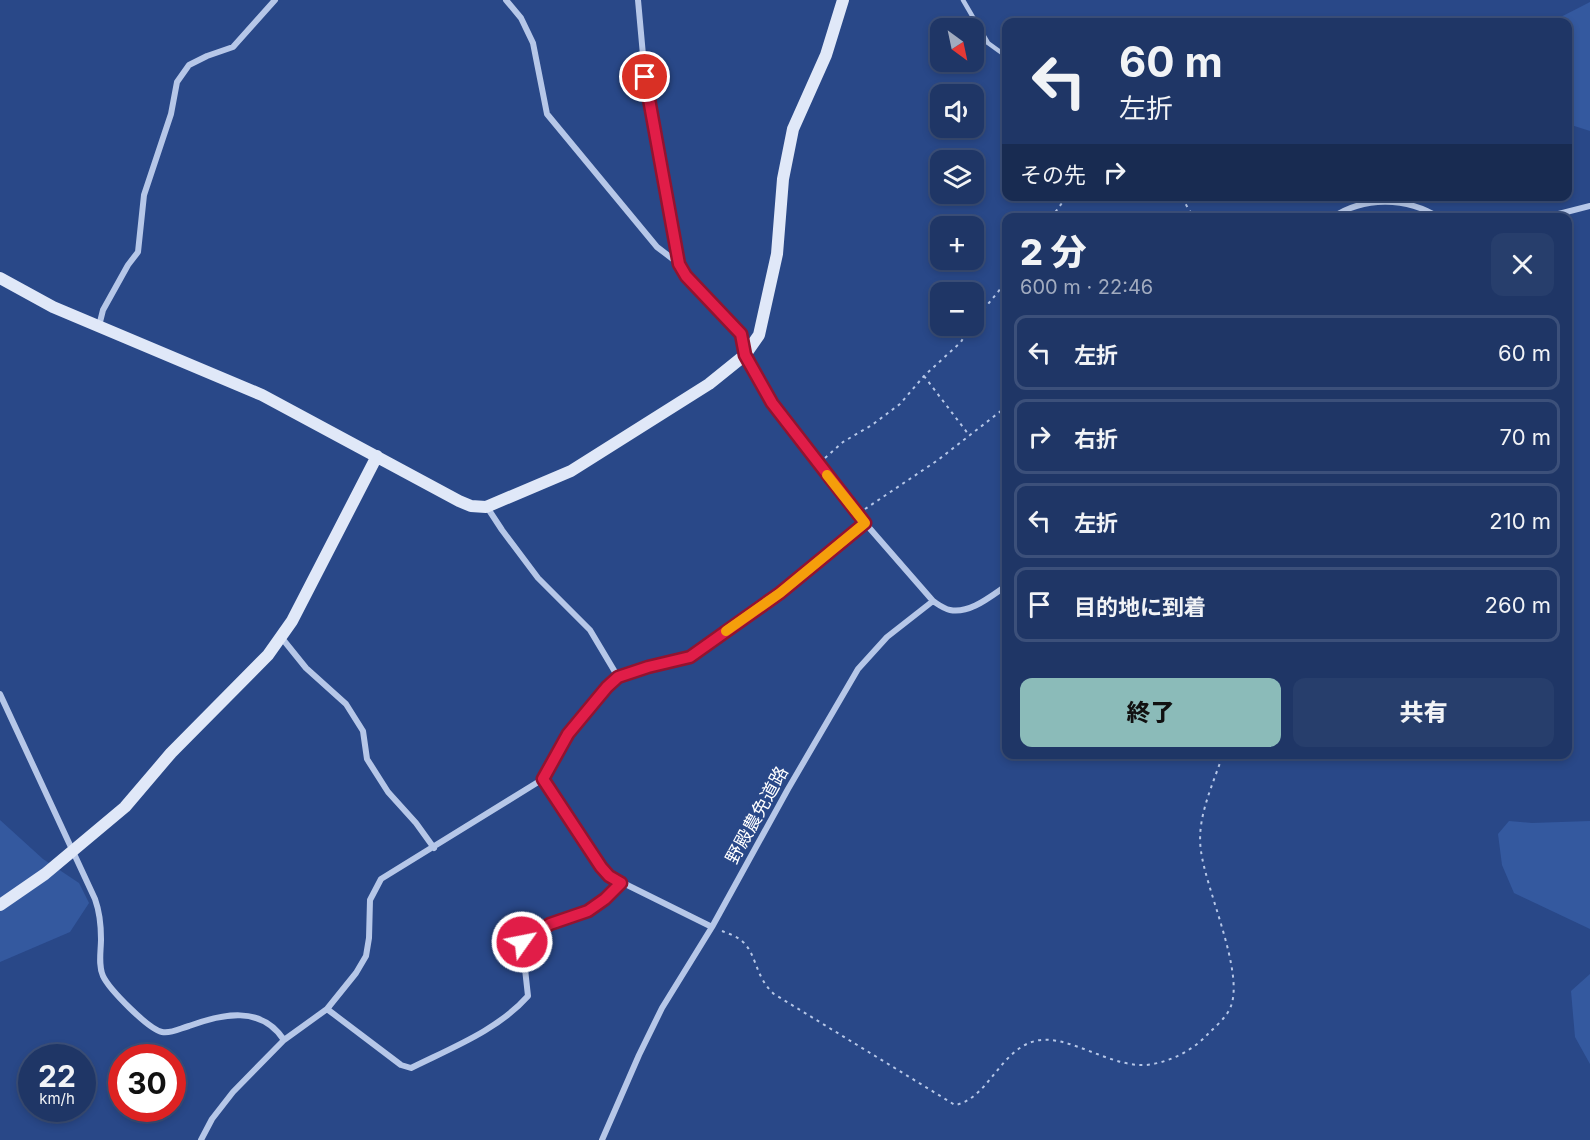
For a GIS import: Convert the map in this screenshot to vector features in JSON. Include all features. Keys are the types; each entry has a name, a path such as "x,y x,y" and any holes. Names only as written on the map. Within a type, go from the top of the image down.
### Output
{"street":[{"path":"98,327 103,310 128,265 138,252 144,195 171,114 177,82 189,65 233,47 275,0"},
{"path":"506,0 521,18 533,43 547,114 657,247 679,264"},
{"path":"638,0 645,77 679,264 686,276 741,334 745,355 772,403 865,523 933,601 947,610 957,611 981,602 1002,589"},
{"path":"0,278 53,307 262,395 459,501 471,506 486,507 571,471 709,384 745,355 759,335 777,254 783,179 793,129 825,55 843,0"},
{"path":"1342,213 1357,205 1386,201 1407,203 1433,213"},
{"path":"1563,213 1590,206"},
{"path":"0,905 72,852 124,807 171,753 268,655 292,621 377,456"},
{"path":"486,507 538,578 590,630 618,677"},
{"path":"201,1140 212,1119 233,1092 284,1040 327,1010 356,973 366,956 370,900 381,879 543,779 568,734 618,677 690,657 780,593 865,523"},
{"name":"野殿農免道路","path":"602,1140 662,1008 712,927 788,789 858,669 887,637 933,601"},
{"path":"281,637 306,668 346,704 363,730 367,759 388,792 416,823 434,848"},
{"path":"0,694 95,899 100,915 101,973 112,989 128,1007 162,1032 172,1032 213,1017 233,1014 262,1020 277,1030 284,1040"},
{"path":"543,779 609,876 712,927"},
{"path":"327,1010 401,1065 411,1068 472,1038 516,1009 528,996 522,942 550,924 588,911 605,899 621,883"}],"lane":[{"path":"963,0 988,43 1002,53"}],"path":[{"path":"1055,213 1064,201"},
{"path":"984,308 1002,286"},
{"path":"818,463 843,442 872,425 900,404 924,376 961,342 964,336"},
{"path":"924,376 969,435"},
{"path":"858,514 938,459 1002,410"},
{"path":"712,927 737,937 744,943 751,952 760,978 774,994 955,1105 974,1096 1013,1052 1036,1040 1055,1041 1133,1066 1170,1059 1188,1050 1206,1036 1228,1012 1234,994 1226,944 1201,851 1201,829 1206,803 1221,759"}],"shaded area":[{"path":"1590,2 1590,131 1572,125 1572,18 1559,18"},
{"path":"0,820 43,859 79,883 89,903 70,932 0,962"},
{"path":"1509,821 1532,823 1590,821 1590,929 1514,893 1502,865 1498,834"},
{"path":"1590,974 1590,1064 1575,1037 1571,991"}],"slow traffic":[{"path":"726,631 780,593 865,523 827,475"}],"route":[{"path":"522,942 550,924 588,911 605,899 621,883 609,876 601,867 543,779 568,734 618,677 690,657 780,593 865,523 772,403 745,355 741,334 686,276 679,264 645,77"}]}
